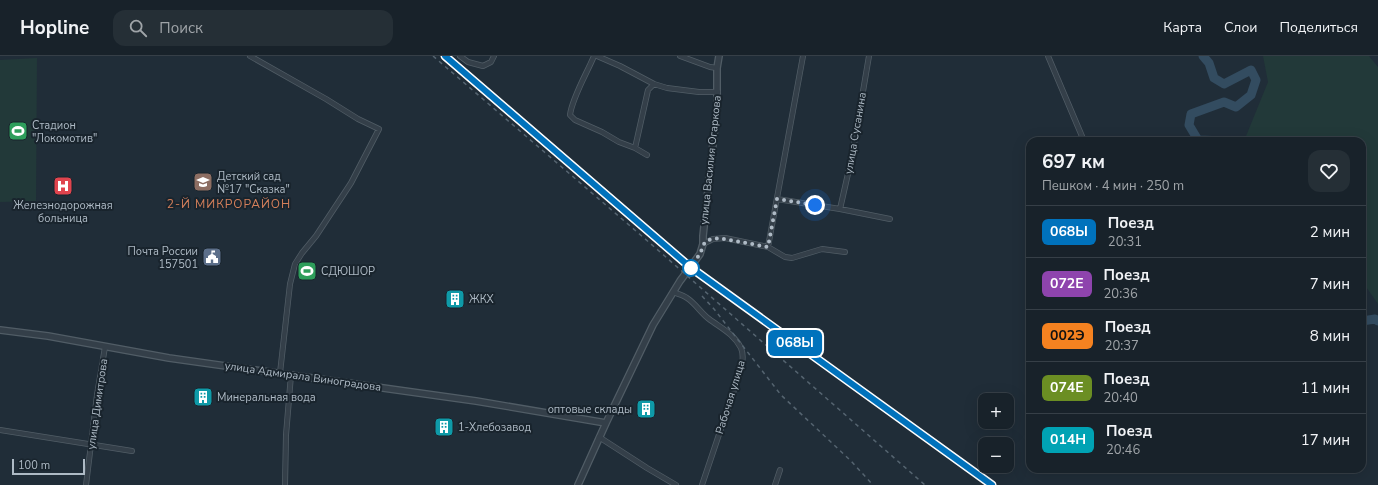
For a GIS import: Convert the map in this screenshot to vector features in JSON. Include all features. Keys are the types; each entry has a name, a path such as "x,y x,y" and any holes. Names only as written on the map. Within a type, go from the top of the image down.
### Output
{"street":[{"path":"250,56 358,119 379,129 351,183 316,236 295,264 290,284 280,373"},
{"path":"460,56 468,62 483,66 491,62 494,56"},
{"path":"647,155 575,120 570,115 576,95 596,56 620,66 654,84 667,88 699,92 718,92"},
{"path":"680,56 710,67 717,68"},
{"name":"улица Василия Огаркова","path":"578,485 653,325 680,281 700,254 704,244 703,236 717,107 717,68 719,56"},
{"path":"768,247 803,56"},
{"name":"улица Сусанина","path":"840,209 852,156 869,56"},
{"path":"1048,56 1082,137"},
{"path":"635,148 648,90 654,84"},
{"path":"777,199 890,219"},
{"path":"704,244 708,240 719,238 768,247 785,257 792,258 822,249 845,252"},
{"name":"Рабочая улица","path":"673,292 688,298 709,319 721,326 735,340 743,355 738,378 702,485"},
{"name":"улица Адмирала Виноградова","path":"0,330 48,336 162,356 476,401 606,423"},
{"name":"улица Димитрова","path":"86,485 105,347"},
{"path":"285,485 286,435 291,375"},
{"path":"0,430 132,451"},
{"path":"600,438 676,485"},
{"path":"775,485 780,470"}],"green space":[{"path":"1263,56 1369,56 1378,67 1378,304 1366,287 1366,137 1246,137 1268,82"},
{"name":"Стадион \"Локомотив\"","path":"37,58 36,201 0,202 0,60"}],"waterway":[{"path":"1196,137 1189,125 1191,114 1224,102 1236,107 1251,95 1256,80 1251,70 1224,84 1214,78 1209,63 1203,56"},
{"path":"1366,320 1375,319 1378,321"}],"railway":[{"path":"433,56 651,244 925,485"},
{"path":"445,56 690,267 992,485"},
{"path":"702,296 714,309 781,395 851,461 873,485"}],"train":[{"name":"068Ы","path":"445,56 690,267 992,485"}],"place":[{"name":"Стадион \"Локомотив\"","path":"18,131"},
{"name":"Детский сад №17 \"Сказка\"","path":"203,182"},
{"name":"Железнодорожная больница","path":"63,186"},
{"name":"Почта России 157501","path":"212,257"},
{"name":"СДЮШОР","path":"307,271"},
{"name":"ЖКХ","path":"455,299"},
{"name":"Минеральная вода","path":"203,397"},
{"name":"оптовые склады","path":"646,409"},
{"name":"1-Хлебозавод","path":"444,427"}],"district":[{"name":"2-Й МИКРОРАЙОН","path":"229,204"}],"route":[{"path":"691,268 690,267 708,240 725,238 768,247 777,199 815,205"}]}
